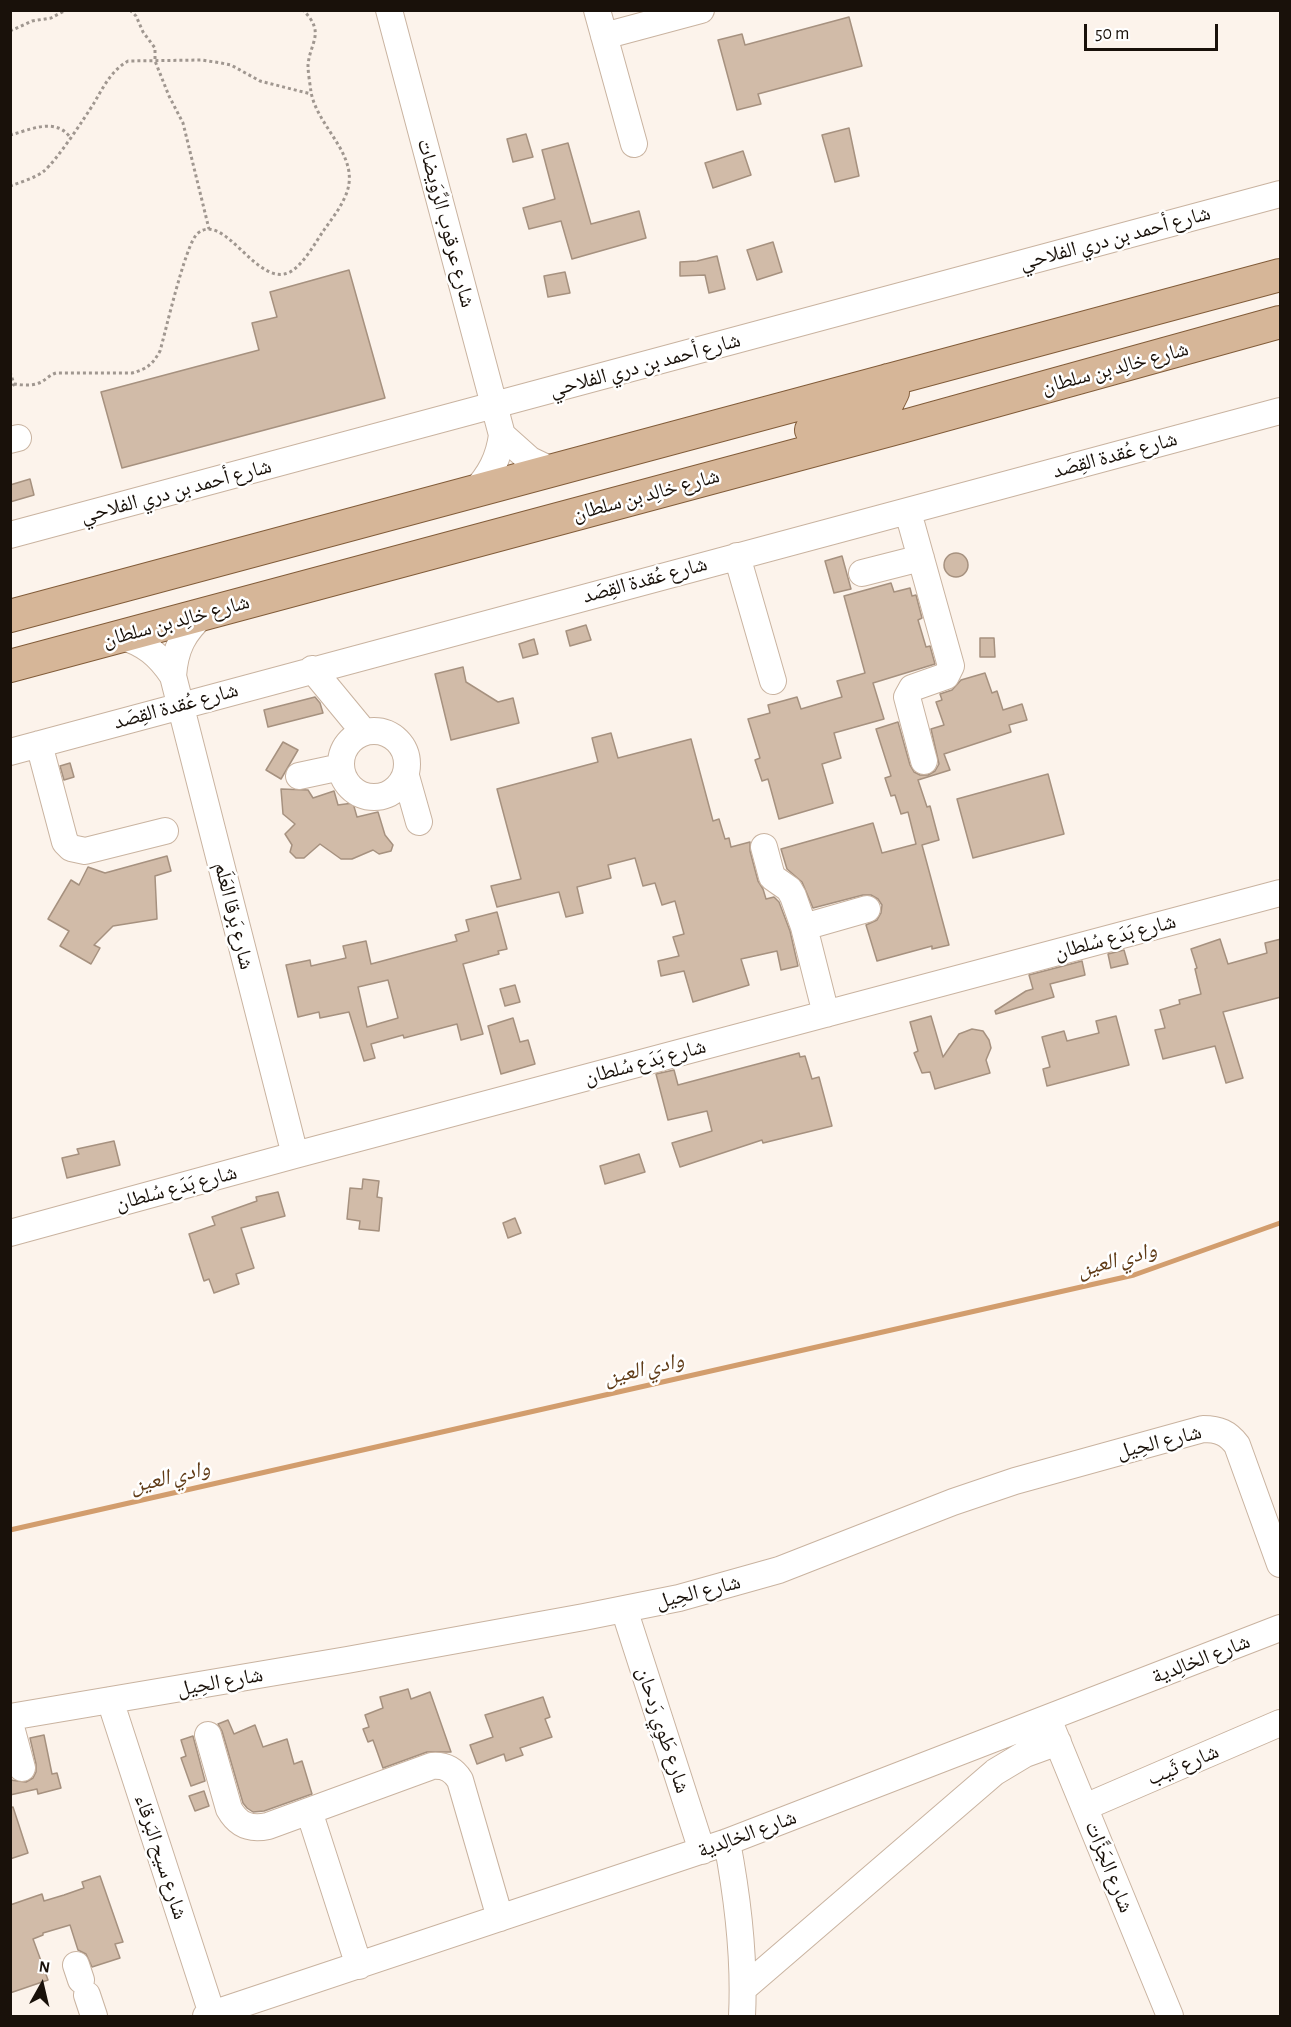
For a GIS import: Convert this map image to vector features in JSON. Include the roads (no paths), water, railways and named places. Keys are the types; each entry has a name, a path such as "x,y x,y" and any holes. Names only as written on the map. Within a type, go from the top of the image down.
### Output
{"main road":[{"path":"10,616 1281,275"},
{"name":"شارع خالِد بن سلطان","path":"10,666 1281,322"},
{"path":"630,499 655,483 683,470 882,408 891,399 893,392 888,380"}],"street":[{"name":"شارع عرقوب الرِّوَيضات","path":"389,10 502,435 496,460 483,483 474,492"},
{"path":"597,10 634,144"},
{"path":"604,36 701,10"},
{"path":"1174,222 1185,207 1195,199 1281,176"},
{"name":"شارع أحمد بن دري الفلاحي","path":"10,535 1281,194"},
{"name":"شارع عُقدة القِصَد","path":"10,752 312,669 1281,411"},
{"path":"502,435 530,460 553,471"},
{"path":"908,512 951,666 946,676 912,688 907,697 924,761"},
{"path":"737,555 773,681"},
{"path":"862,573 921,558"},
{"name":"شارع بَرقا العَلَم","path":"204,614 190,626 180,641 174,658 173,676 295,1155"},
{"name":"شارع بَرقا العَلَم","path":"120,636 137,641 152,650 173,676"},
{"path":"312,669 364,732"},
{"path":"406,776 397,789 385,796 370,797 356,792 345,781 341,767 343,752 351,740 364,732 379,731 393,736 403,748 408,762 406,776 419,822"},
{"path":"39,744 65,842 71,848 85,851 165,831"},
{"path":"299,776 341,767"},
{"path":"764,847 772,877 789,889 804,927 826,1014"},
{"name":"شارع بَدَع سُلطان","path":"10,1233 1281,893"},
{"path":"804,927 867,909"},
{"name":"شارع الحِيل","path":"10,1717 358,1658 624,1609 712,1590 812,1558 1015,1481 1203,1429 1223,1432 1232,1437 1238,1445 1281,1564"},
{"name":"شارع طَوِي رَدحان","path":"624,1609 702,1851"},
{"name":"شارع الخالِدية","path":"209,2015 727,1842 1281,1628"},
{"name":"شارع سيح البَرقاء","path":"110,1700 209,2015"},
{"name":"شارع الجَزَّات","path":"1048,1717 1170,2016"},
{"path":"10,1723 22,1768"},
{"name":"شارع ثَيب","path":"1084,1807 1281,1723"},
{"path":"208,1735 229,1809 240,1824 249,1828 259,1828 432,1767 445,1767 451,1770 460,1780 500,1918"},
{"path":"744,1989 995,1772 1025,1754 1058,1742"},
{"path":"309,1811 359,1965"},
{"path":"727,1842 739,1910 744,1989 742,2016"}],"waterway":[{"name":"وادي العين","path":"10,1530 1134,1275 1280,1223"}]}
